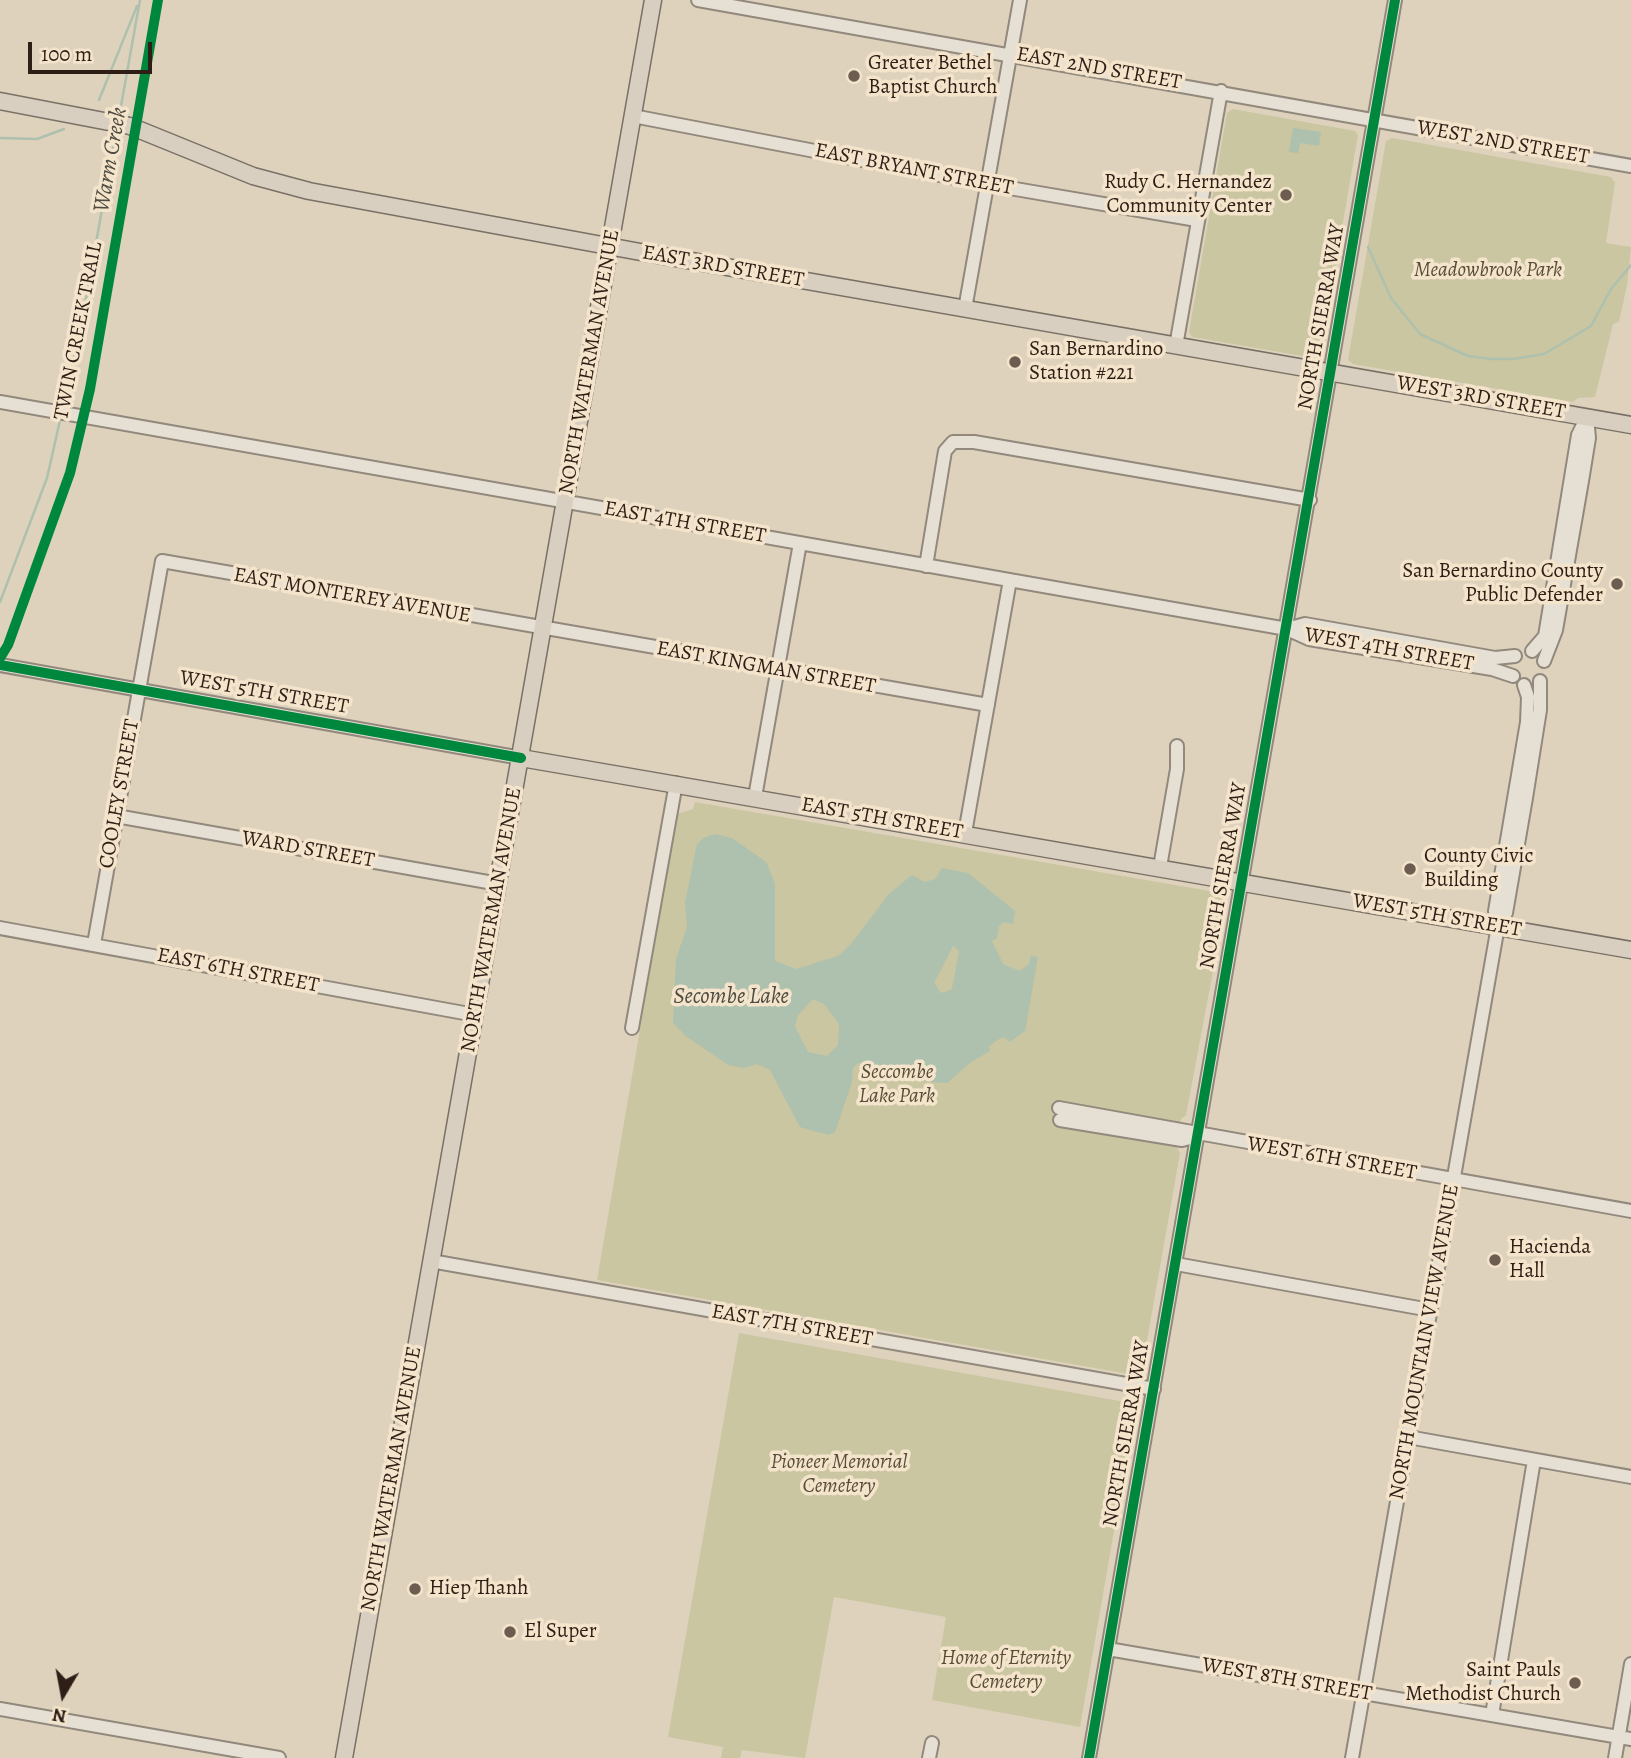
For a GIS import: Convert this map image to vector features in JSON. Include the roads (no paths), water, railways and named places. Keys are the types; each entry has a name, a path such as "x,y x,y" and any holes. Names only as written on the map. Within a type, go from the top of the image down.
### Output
{"main road":[{"name":"NORTH WATERMAN AVENUE","path":"344,1758 653,0"},
{"name":"EAST 3RD STREET","path":"0,101 105,119 130,126 280,184 609,246 1332,373"},
{"name":"WEST 3RD STREET","path":"1332,373 1631,425"},
{"name":"EAST 5TH STREET","path":"521,758 1243,882"},
{"name":"WEST 5TH STREET","path":"1243,882 1631,950"}],"street":[{"name":"EAST 2ND STREET","path":"698,0 1010,53 1375,120"},
{"path":"965,309 1020,0"},
{"name":"NORTH SIERRA WAY","path":"1089,1758 1395,0"},
{"path":"1176,346 1221,91"},
{"name":"EAST BRYANT STREET","path":"633,116 986,184 1197,220"},
{"name":"WEST 2ND STREET","path":"1375,120 1631,166"},
{"name":"EAST 4TH STREET","path":"0,402 1287,629"},
{"path":"1587,417 1589,438 1556,629 1540,681 1524,685 1513,676 1511,667 1515,656 1532,651 1545,636 1578,435 1587,417"},
{"path":"926,566 945,451 953,442 967,441 1310,500"},
{"path":"755,797 800,543"},
{"name":"EAST MONTEREY AVENUE","path":"162,561 543,630"},
{"name":"COOLEY STREET","path":"94,944 162,561"},
{"path":"965,834 1010,580"},
{"name":"WEST 4TH STREET","path":"1287,629 1305,624 1495,658 1515,656"},
{"name":"WEST 4TH STREET","path":"1287,629 1309,639 1492,669 1513,676"},
{"name":"EAST KINGMAN STREET","path":"543,630 988,705"},
{"path":"1532,651 1544,661"},
{"name":"WEST 5TH STREET","path":"0,665 521,758"},
{"name":"NORTH MOUNTAIN VIEW AVENUE","path":"1498,926 1506,913 1526,798 1540,710 1540,681"},
{"name":"NORTH MOUNTAIN VIEW AVENUE","path":"1352,1758 1498,926 1495,911 1527,722 1524,685"},
{"path":"1160,867 1177,769 1177,746"},
{"path":"632,1028 676,783"},
{"name":"WARD STREET","path":"116,816 499,884"},
{"name":"EAST 6TH STREET","path":"0,928 475,1015"},
{"path":"1060,1114 1185,1128 1198,1136"},
{"name":"WEST 6TH STREET","path":"1198,1136 1631,1211"},
{"name":"EAST 7TH STREET","path":"431,1261 1154,1389"},
{"path":"1176,1264 1430,1310"},
{"path":"1408,1437 1631,1477"},
{"path":"1492,1715 1535,1460"},
{"name":"WEST 8TH STREET","path":"1108,1649 1625,1738"},
{"path":"1615,1758 1625,1738 1631,1664"},
{"path":"0,1709 279,1758"},
{"path":"929,1758 932,1743"}],"water":[{"path":"1293,128 1321,132 1319,146 1300,143 1298,153 1289,152"},
{"name":"Secombe Lake","path":"715,834 732,838 766,862 775,884 775,961 796,969 838,956 851,944 889,894 912,875 925,882 935,879 942,868 968,873 1015,911 1013,924 1004,922 999,926 997,938 992,941 1003,964 1020,971 1029,964 1031,956 1038,957 1025,1031 1010,1042 1004,1037 999,1039 989,1046 990,1051 971,1062 947,1083 931,1082 858,1063 853,1068 852,1082 835,1132 828,1135 800,1127 770,1070 757,1064 744,1068 728,1065 687,1037 673,1023 676,959 687,927 685,903 697,844 703,838","holes":["953,946 959,951 953,984 951,990 941,993 934,983","813,999 824,1004 839,1024 838,1045 827,1056 808,1052 795,1026 798,1015"]}],"waterway":[{"name":"Warm Creek","path":"119,117 140,0"},
{"path":"99,100 137,6"},
{"path":"0,138 37,139 64,129"},
{"name":"Warm Creek","path":"62,409 81,327 116,131"},
{"path":"1368,247 1391,298 1420,334 1468,356 1491,359 1544,354 1591,326 1611,289 1631,265"},
{"name":"Warm Creek","path":"0,602 47,478 61,416"}],"place":[{"name":"Greater Bethel Baptist Church","path":"854,76"},
{"name":"Rudy C. Hernandez Community Center","path":"1286,195"},
{"name":"San Bernardino Station #221","path":"1015,362"},
{"name":"San Bernardino County Public Defender","path":"1617,584"},
{"name":"County Civic Building","path":"1410,869"},
{"name":"Hacienda Hall","path":"1495,1260"},
{"name":"Hiep Thanh","path":"415,1589"},
{"name":"El Super","path":"510,1632"},
{"name":"Saint Pauls Methodist Church","path":"1575,1683"}],"park label":[{"name":"Meadowbrook Park","path":"1488,271"},
{"name":"Seccombe Lake Park","path":"897,1085"},
{"name":"Pioneer Memorial Cemetery","path":"839,1475"},
{"name":"Home of Eternity Cemetery","path":"1006,1671"}]}
